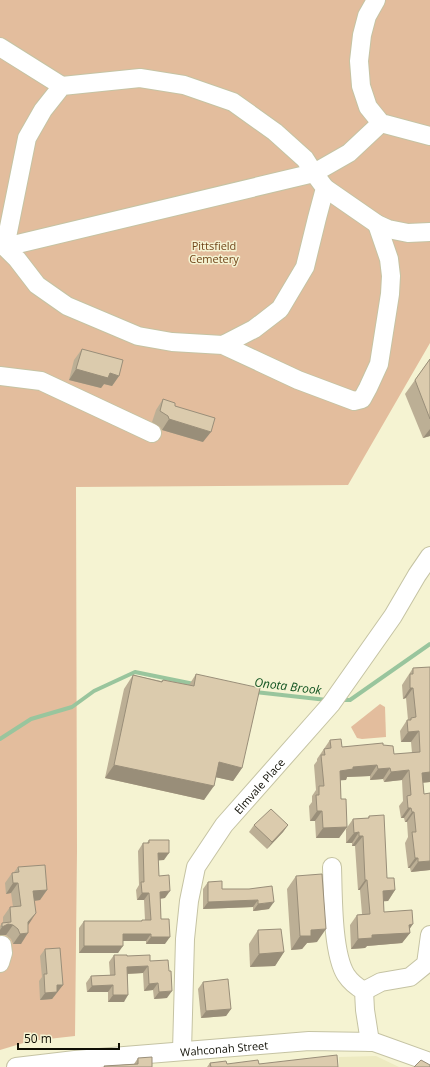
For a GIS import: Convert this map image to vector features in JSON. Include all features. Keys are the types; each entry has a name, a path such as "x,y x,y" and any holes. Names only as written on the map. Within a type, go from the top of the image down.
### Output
{"street":[{"path":"376,0 367,16 362,34 359,61 360,86 368,107 381,123 430,136"},
{"path":"0,47 62,86 140,78 184,85 233,102 275,132 305,159 325,188 377,224 388,229 408,233 430,232"},
{"path":"2,249 27,138 43,110 62,86"},
{"path":"2,249 314,173 349,153 381,123"},
{"path":"223,345 254,329 280,309 305,267 316,218 325,188"},
{"path":"2,249 17,259 37,286 67,306 138,336 172,342 223,345 298,380 354,401 362,399 379,364 390,294 391,276 389,259 377,224"},
{"path":"0,376 40,382 152,433"},
{"name":"Elmvale Place","path":"182,1051 185,939 188,900 196,867 224,825 334,700 393,616 430,556"},
{"path":"332,867 333,902 338,955 346,974 358,988 364,991"},
{"path":"364,991 381,982 410,977 426,964 430,935"},
{"path":"0,963 3,953 2,945"},
{"path":"364,991 365,1010 370,1042"},
{"name":"Wahconah Street","path":"16,1067 182,1051 309,1041 374,1042 430,1062"}],"shaded area":[{"path":"376,1056 399,1067 339,1067 339,1057"}],"green space":[{"name":"Pittsfield Cemetery","path":"0,0 430,0 430,343 348,485 76,487 77,851 75,1036 30,1041 0,1050"},
{"path":"380,704 385,707 386,737 357,738 351,727"}],"building":[{"path":"82,349 123,360 119,376 110,373 108,378 76,369"},
{"path":"430,359 430,419 415,380"},
{"path":"163,399 175,403 175,406 215,418 211,432 169,419 168,416 160,411"},
{"path":"430,667 430,772 422,773 424,794 430,793 430,861 418,862 418,858 415,858 412,832 416,832 414,812 412,812 411,808 408,808 407,796 411,795 409,770 391,772 390,768 378,769 377,765 353,767 353,769 340,771 341,799 346,799 347,827 323,828 322,811 317,811 316,795 319,795 319,786 324,786 321,755 325,755 324,749 331,748 330,740 341,739 342,747 383,743 383,745 393,746 394,754 420,752 419,731 408,732 407,720 411,720 411,718 416,717 413,688 410,688 410,674 413,674 413,668"},
{"path":"196,674 260,688 242,768 219,762 214,786 114,765 133,675 162,682 163,680 194,686"},
{"path":"271,809 288,825 272,842 254,825"},
{"path":"384,815 387,878 394,878 395,890 383,891 384,912 412,910 413,924 409,925 410,933 372,935 372,938 358,939 357,915 370,914 367,880 365,880 363,836 359,836 359,832 354,833 353,819"},
{"path":"149,840 169,840 169,853 158,853 159,876 169,875 170,891 160,892 161,919 169,919 170,937 151,937 151,934 123,934 123,946 84,946 84,921 151,920 149,893 142,893 141,882 144,882 143,843 149,843"},
{"path":"45,865 47,890 33,891 36,913 28,922 28,933 20,934 18,929 13,925 8,924 2,927 2,923 11,922 10,907 21,906 18,883 13,883 12,873 19,872 18,867"},
{"path":"322,874 326,929 311,930 311,936 300,936 296,876"},
{"path":"222,881 222,889 249,889 272,886 274,902 258,904 258,900 208,902 208,882"},
{"path":"281,929 284,952 259,954 258,930"},
{"path":"60,948 63,985 57,985 57,992 45,993 44,974 47,974 45,949"},
{"path":"114,955 150,955 150,961 168,960 169,971 171,971 172,991 159,992 158,983 149,984 148,966 127,967 128,995 113,995 113,985 92,986 91,976 115,975"},
{"path":"228,979 231,1009 206,1011 203,982"},
{"path":"337,1055 338,1067 211,1067 210,1063 226,1061 227,1064 258,1060 259,1064"},
{"path":"152,1057 152,1067 104,1066 138,1064 138,1058"},
{"path":"421,1060 430,1065 430,1067 414,1067"}],"waterway":[{"name":"Onota Brook","path":"340,700 350,700 430,644"},
{"name":"Onota Brook","path":"0,739 31,719 72,707 94,691 135,672 194,684"},
{"name":"Onota Brook","path":"255,692 327,700"}]}
